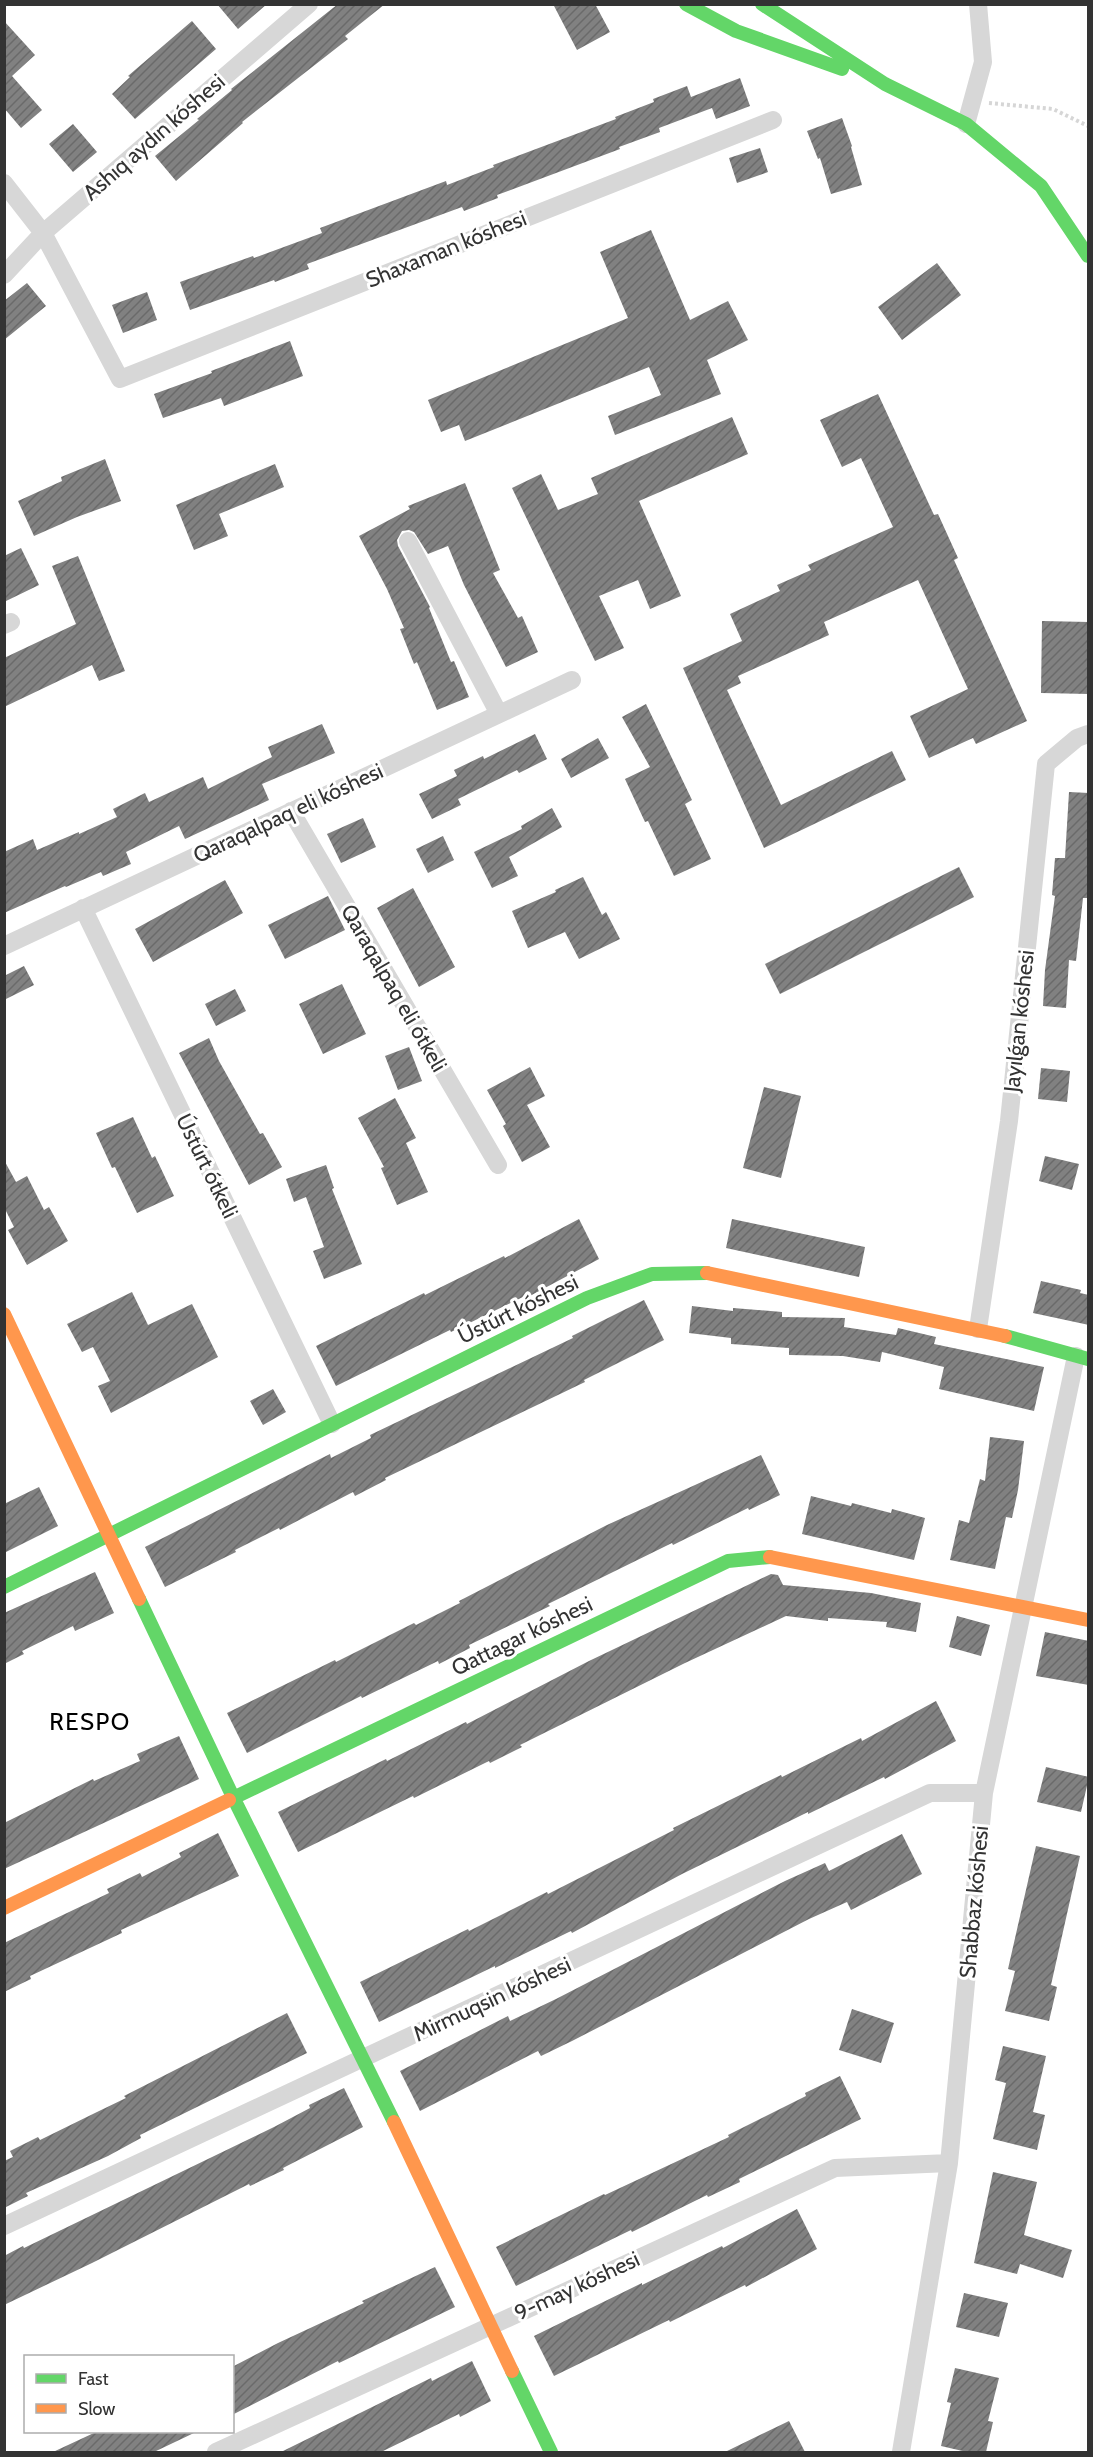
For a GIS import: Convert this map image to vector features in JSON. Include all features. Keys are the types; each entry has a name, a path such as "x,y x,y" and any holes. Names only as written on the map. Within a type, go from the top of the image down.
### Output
{"street":[{"name":"Ashıq aydın kóshesi","path":"4,275 43,233 309,4"},
{"path":"686,4 736,31 885,84 966,124 1041,186 1089,256"},
{"path":"762,4 885,84"},
{"path":"966,124 983,62 978,4"},
{"name":"Shaxaman kóshesi","path":"43,233 120,379 773,120"},
{"path":"4,183 43,233"},
{"path":"408,542 499,714"},
{"name":"Qaraqalpaq eli kóshesi","path":"4,946 572,680"},
{"name":"Jayılǵan kóshesi","path":"978,1329 1009,1121 1046,764 1077,738 1089,734"},
{"name":"Qaraqalpaq eli ótkeli","path":"291,811 498,1165"},
{"name":"Ústúrt ótkeli","path":"83,908 332,1424"},
{"name":"Ústúrt kóshesi","path":"4,1587 587,1298 652,1274 703,1272 978,1329 1082,1358"},
{"path":"4,1314 233,1797 364,2059 551,2452"},
{"name":"Shabbaz kóshesi","path":"901,2452 949,2163 984,1793 1024,1606 1082,1358"},
{"name":"Qattagar kóshesi","path":"4,1908 728,1561 769,1557 1089,1620"},
{"name":"Mirmuqsin kóshesi","path":"4,2226 930,1793 984,1793"},
{"name":"9-may kóshesi","path":"216,2452 835,2168 949,2163"}],"path":[{"path":"972,102 1053,109 1089,126"}],"building":[{"path":"217,4 267,4 238,29"},
{"path":"338,4 385,4 345,36 348,39 242,122 176,181 155,156 199,120 197,119 231,89"},
{"path":"553,4 595,4 610,32 577,50"},
{"path":"4,21 35,55 12,76 42,110 21,128 4,108"},
{"path":"192,21 216,49 135,119 112,94 130,77 128,76"},
{"path":"740,78 750,106 716,119 712,108 659,128 660,132 619,147 620,149 497,195 498,198 464,211 462,207 307,264 309,269 275,282 274,280 190,310 180,282 322,233 320,228 446,181 447,185 494,167 493,165 616,119 615,117 654,102 653,99 687,86 691,97"},
{"path":"842,118 862,185 831,194 820,158 818,159 807,131"},
{"path":"73,124 97,152 73,172 49,144"},
{"path":"760,148 768,172 737,183 729,158"},
{"path":"651,230 690,320 728,301 748,340 707,360 721,394 615,435 608,416 661,395 649,367 465,441 459,425 441,432 428,400 628,318 600,252"},
{"path":"937,263 961,295 902,340 878,307"},
{"path":"27,283 46,306 4,340 4,301"},
{"path":"147,292 157,320 123,333 112,305"},
{"path":"290,341 303,376 224,406 221,398 163,418 154,394"},
{"path":"878,394 934,515 938,514 958,558 954,560 1027,721 976,744 973,738 929,758 910,716 968,689 918,580 824,622 829,635 738,676 741,683 727,690 781,805 892,751 906,780 764,848 683,668 742,641 730,614 780,591 777,585 811,570 808,565 893,527 861,458 842,467 820,420"},
{"path":"732,417 748,454 639,501 681,596 650,609 638,580 599,596 624,648 595,661 512,488 541,474 558,510 598,494 591,478"},
{"path":"105,459 121,501 34,536 18,501 62,481 61,477"},
{"path":"275,464 284,487 219,514 228,536 194,550 176,505"},
{"path":"465,483 500,570 493,573 518,618 522,616 538,652 506,667 464,585 448,546 428,554 414,532 402,531 397,540 398,546 430,607 451,662 454,661 469,697 437,710 417,662 414,664 400,629 404,628 387,589 359,536 410,509 408,506"},
{"path":"21,548 39,585 4,602 4,556"},
{"path":"78,556 125,671 99,681 92,665 4,707 4,658 76,624 52,566"},
{"path":"1042,621 1089,622 1089,694 1041,693"},
{"path":"646,704 692,800 685,804 711,859 674,876 625,779 650,767 622,717"},
{"path":"322,724 335,753 262,784 269,800 185,839 179,826 126,852 131,864 103,876 101,872 4,913 4,852 33,839 37,850 79,832 79,834 117,817 113,809 145,793 149,802 203,777 208,789 272,757 268,747"},
{"path":"535,734 547,759 519,773 517,770 458,799 461,805 432,819 419,794 457,776 454,770 483,756 484,759"},
{"path":"598,738 609,758 571,778 561,759"},
{"path":"1069,792 1089,793 1089,898 1083,898 1076,961 1069,960 1066,1008 1043,1006 1045,970 1055,896 1052,895 1055,858 1065,858"},
{"path":"552,808 562,827 509,857 518,876 492,888 474,852 522,829 521,826"},
{"path":"363,818 376,847 341,863 327,834"},
{"path":"443,836 454,860 428,873 416,849"},
{"path":"959,867 974,897 780,994 765,964"},
{"path":"583,877 602,915 606,912 620,939 579,959 565,932 528,948 512,911 556,892 555,890"},
{"path":"225,880 243,913 153,962 135,929"},
{"path":"413,888 455,967 419,987 377,908"},
{"path":"328,896 345,930 285,959 268,925"},
{"path":"24,966 34,985 4,1000 4,976"},
{"path":"342,984 366,1034 323,1054 299,1004"},
{"path":"235,989 246,1011 216,1026 205,1004"},
{"path":"209,1038 219,1061 260,1134 263,1133 282,1167 249,1185 179,1053"},
{"path":"409,1047 422,1081 398,1090 385,1056"},
{"path":"530,1067 545,1096 527,1105 550,1147 522,1162 503,1126 506,1124 487,1090"},
{"path":"1041,1068 1070,1071 1067,1102 1038,1099"},
{"path":"764,1087 801,1096 781,1178 743,1168"},
{"path":"395,1098 416,1138 406,1143 428,1192 397,1205 381,1168 384,1167 358,1118"},
{"path":"133,1117 152,1158 155,1156 174,1196 137,1213 96,1133"},
{"path":"1045,1156 1079,1164 1072,1190 1039,1181"},
{"path":"4,1160 16,1182 27,1176 44,1210 49,1207 68,1241 27,1265 8,1230 14,1227 4,1207"},
{"path":"326,1165 334,1188 332,1189 362,1264 324,1279 313,1251 324,1247 306,1197 294,1202 286,1179"},
{"path":"579,1219 599,1259 528,1297 527,1295 451,1332 450,1330 336,1386 316,1346 424,1293 425,1295 504,1256 505,1258"},
{"path":"732,1219 865,1247 859,1277 726,1248"},
{"path":"1041,1281 1081,1290 1080,1293 1089,1295 1089,1325 1033,1313"},
{"path":"132,1292 148,1325 192,1304 218,1357 111,1413 98,1386 110,1381 93,1347 82,1352 67,1324"},
{"path":"644,1300 664,1340 584,1380 585,1382 385,1478 386,1480 355,1496 353,1492 165,1587 145,1547 330,1454 331,1458 371,1438 370,1435 573,1338 572,1336"},
{"path":"692,1306 733,1311 733,1308 782,1312 782,1317 845,1318 844,1327 896,1335 898,1328 936,1337 934,1344 1044,1367 1034,1411 939,1389 944,1367 882,1352 880,1362 843,1356 789,1355 789,1348 731,1344 731,1338 689,1333"},
{"path":"273,1389 286,1412 263,1425 250,1401"},
{"path":"990,1437 1024,1441 1012,1518 1006,1517 995,1569 950,1560 959,1520 969,1523 980,1479 985,1481"},
{"path":"761,1455 780,1495 673,1545 672,1543 469,1645 470,1648 439,1664 438,1661 362,1698 361,1696 247,1753 227,1713 414,1623 416,1625 607,1525"},
{"path":"39,1487 58,1526 4,1553 4,1504"},
{"path":"811,1496 891,1513 892,1509 925,1518 914,1560 802,1534"},
{"path":"95,1572 114,1613 75,1631 73,1626 22,1651 24,1654 4,1664 4,1613"},
{"path":"771,1574 778,1575 783,1585 871,1593 921,1603 916,1632 886,1627 887,1622 828,1618 828,1621 786,1616 685,1663 520,1745 522,1747 490,1763 489,1761 414,1798 413,1796 298,1852 278,1812 386,1759 387,1761 466,1722 467,1724 589,1661"},
{"path":"957,1616 990,1625 981,1656 949,1647"},
{"path":"1045,1632 1089,1641 1089,1685 1036,1676"},
{"path":"936,1701 956,1741 885,1779 884,1777 808,1814 808,1812 682,1874 572,1933 571,1931 495,1968 495,1966 379,2022 360,1982 547,1892 548,1894 674,1830 673,1828 781,1775 782,1777 861,1738 862,1741"},
{"path":"179,1736 199,1779 4,1869 4,1823 93,1779 94,1781 140,1761 137,1754"},
{"path":"1046,1767 1089,1777 1081,1812 1037,1802"},
{"path":"218,1833 239,1876 121,1930 122,1933 30,1976 31,1979 4,1992 4,1943 109,1893 107,1889 140,1873 142,1877 181,1857 179,1853"},
{"path":"902,1834 922,1874 851,1910 847,1902 809,1919 572,2041 541,2056 538,2051 420,2111 400,2071 508,2016 510,2021 556,1999 785,1881 825,1863 829,1871"},
{"path":"1036,1846 1080,1856 1051,1985 1057,1987 1049,2021 1005,2011 1015,1971 1008,1969"},
{"path":"852,2009 894,2023 881,2063 839,2050"},
{"path":"287,2013 307,2053 140,2135 141,2138 108,2156 26,2193 28,2196 4,2208 4,2161 13,2157 10,2151 38,2137 40,2140 126,2098 124,2096"},
{"path":"1003,2046 1046,2056 1033,2112 1045,2115 1037,2150 993,2139 1006,2083 995,2080"},
{"path":"840,2076 861,2119 739,2179 740,2182 708,2197 707,2195 632,2232 631,2230 516,2286 496,2247 604,2194 729,2137 728,2135 806,2096 805,2093"},
{"path":"344,2088 363,2127 283,2168 284,2170 250,2186 249,2184 4,2305 4,2256 274,2127 310,2108 309,2105"},
{"path":"993,2172 1037,2182 1024,2235 1072,2250 1063,2278 1020,2264 1017,2274 974,2263"},
{"path":"797,2209 817,2249 746,2287 745,2285 670,2322 669,2320 554,2376 534,2336 642,2283 642,2285 722,2246 723,2248"},
{"path":"435,2267 455,2307 339,2363 338,2361 234,2414 234,2366 364,2303 362,2301"},
{"path":"964,2293 1008,2303 999,2337 956,2327"},
{"path":"472,2361 491,2401 460,2417 459,2414 381,2452 281,2452 431,2378 432,2381"},
{"path":"955,2368 999,2378 988,2421 993,2422 986,2452 967,2452 941,2446 951,2403 947,2402"},
{"path":"789,2421 805,2452 725,2452"},
{"path":"94,2433 194,2433 154,2452 53,2452"}],"traffic: fast":[{"path":"686,4 736,31 842,69"},
{"path":"762,4 885,84 966,124 1041,186 1088,256"},
{"path":"4,1587 587,1298 652,1274 707,1273"},
{"path":"1005,1336 1088,1359"},
{"path":"229,1800 728,1561 770,1557"},
{"path":"139,1599 233,1797 394,2122"},
{"path":"512,2371 551,2452"}],"traffic: slow":[{"path":"707,1273 1005,1336"},
{"path":"4,1314 139,1599"},
{"path":"770,1557 1088,1620"},
{"path":"4,1908 229,1800"},
{"path":"394,2122 512,2371"}],"district":[{"name":"RESPO","path":"90,1721"}]}
